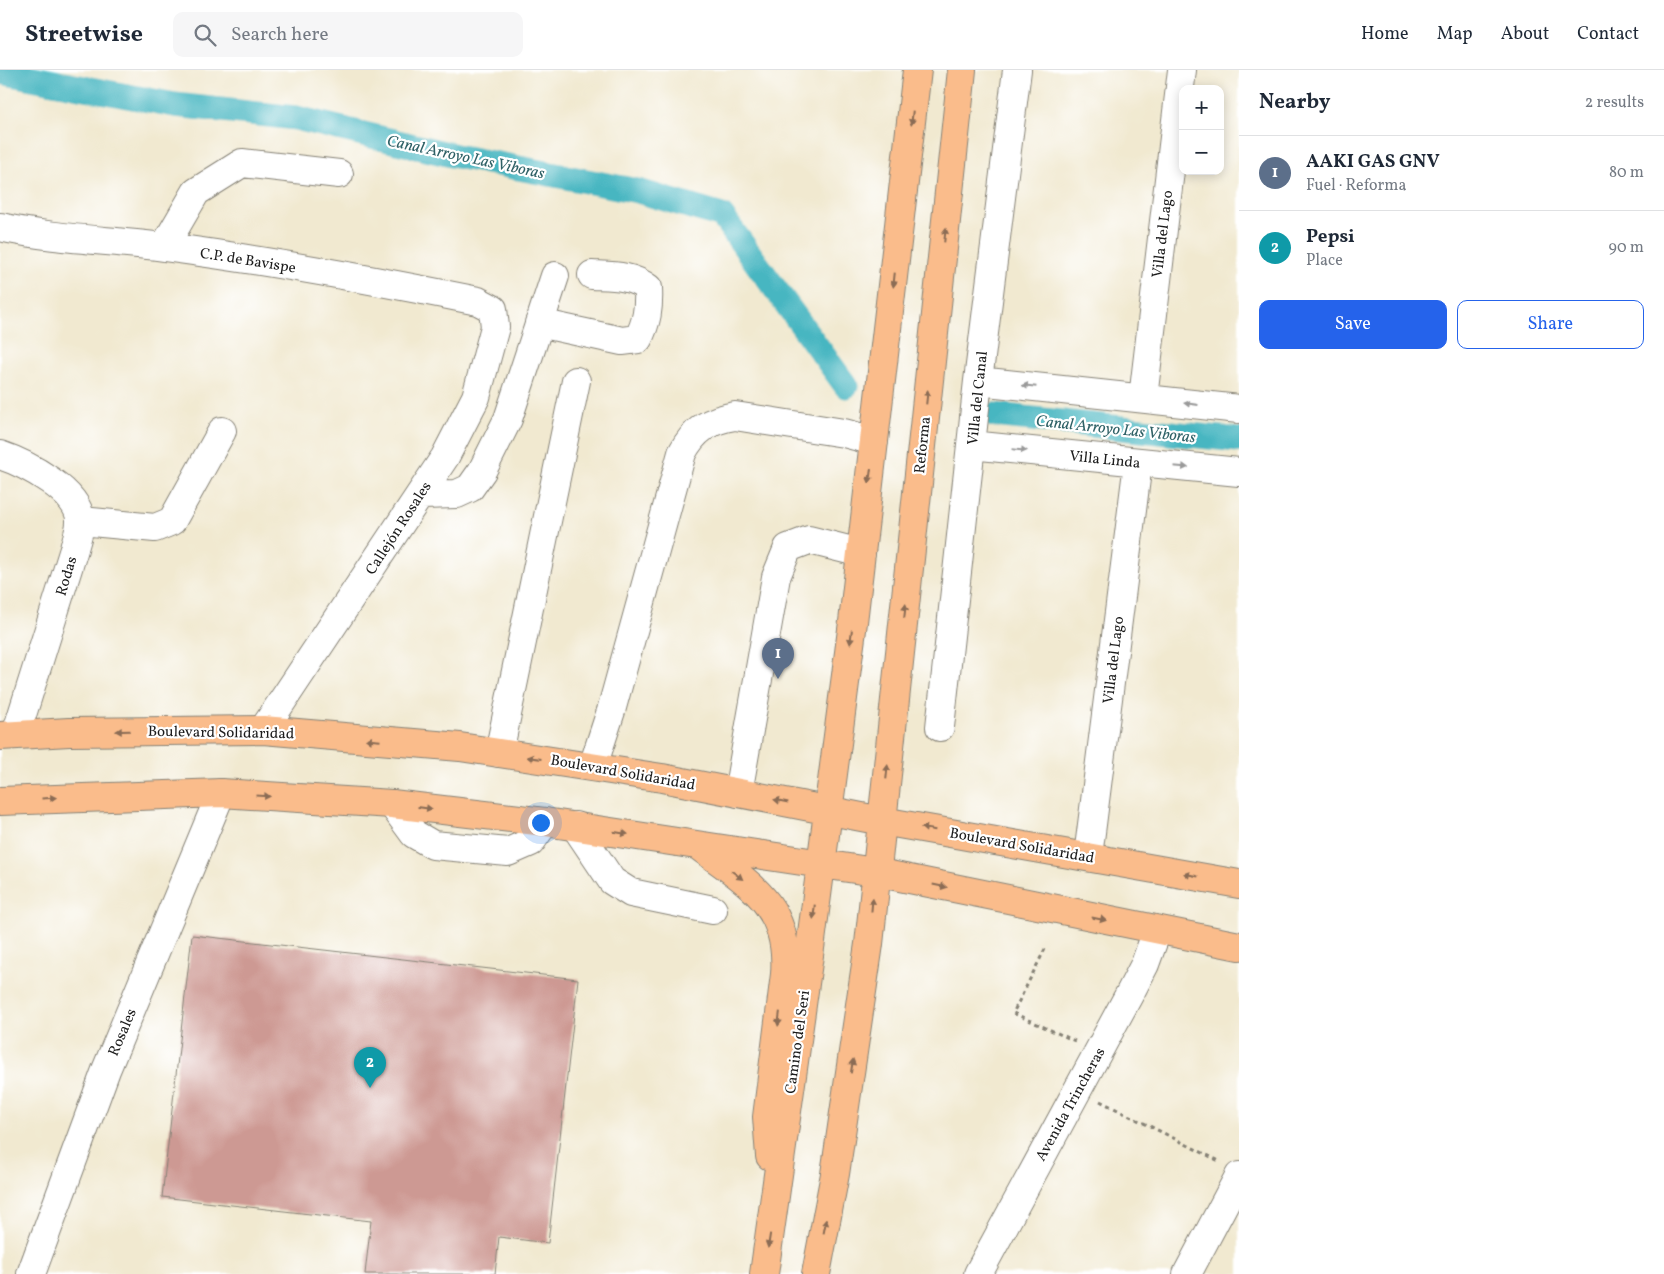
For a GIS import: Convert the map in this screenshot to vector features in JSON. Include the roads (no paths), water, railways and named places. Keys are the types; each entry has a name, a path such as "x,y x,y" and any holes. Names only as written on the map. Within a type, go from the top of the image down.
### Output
{"main road":[{"path":"828,810 861,552 917,70"},
{"name":"Reforma","path":"882,821 962,70"},
{"name":"Boulevard Solidaridad","path":"8,735 186,729 263,730 499,753 593,766 738,792 882,821 1239,884"},
{"path":"0,801 144,794 221,793 392,804 575,826 875,872 1157,931 1239,946"},
{"name":"Camino del Seri","path":"764,1274 828,810"},
{"path":"816,1274 835,1174 854,1056 869,944 875,872 882,821"},
{"path":"698,846 749,884 770,906 784,936 786,955 767,1117 774,1209"}],"street":[{"name":"Villa del Canal","path":"940,727 978,381 1017,70"},
{"name":"Villa del Lago","path":"1143,398 1182,70"},
{"path":"164,247 196,192 242,162 339,174"},
{"name":"C.P. de Bavispe","path":"0,227 27,233 164,247 365,278 478,301 493,309"},
{"path":"539,323 622,341 638,339 646,324 649,307 648,288 639,281 625,276 592,274"},
{"path":"420,494 458,494 470,488 482,471 508,419 555,276"},
{"name":"Callejón Rosales","path":"263,730 445,457 476,397 495,327 493,309"},
{"path":"499,753 576,381"},
{"path":"978,381 1239,410"},
{"path":"593,766 611,710 682,453 690,438 706,424 719,418 735,416 844,434 874,441"},
{"path":"0,455 18,461 46,477 78,509 81,521 155,528 172,522 222,431"},
{"name":"Villa Linda","path":"971,445 1239,472"},
{"name":"Villa del Lago","path":"1088,856 1138,463"},
{"name":"Rodas","path":"8,735 74,549 81,521"},
{"path":"738,792 776,577 788,548 809,540 861,552"},
{"name":"Rosales","path":"31,1274 106,1070 221,793"},
{"path":"392,804 414,834 433,845 508,852 531,842 545,822"},
{"path":"575,826 612,881 631,893 712,910"},
{"name":"Avenida Trincheras","path":"978,1274 1145,964 1157,931"},
{"path":"1187,1274 1230,1169"}],"waterway":[{"name":"Canal Arroyo Las Viboras","path":"0,72 175,105 296,118 456,156 638,191 722,216 846,386"},
{"name":"Canal Arroyo Las Viboras","path":"994,415 1239,440"}],"place":[{"name":"AAKI GAS GNV","path":"778,679"},
{"name":"Pepsi","path":"370,1088"}]}
